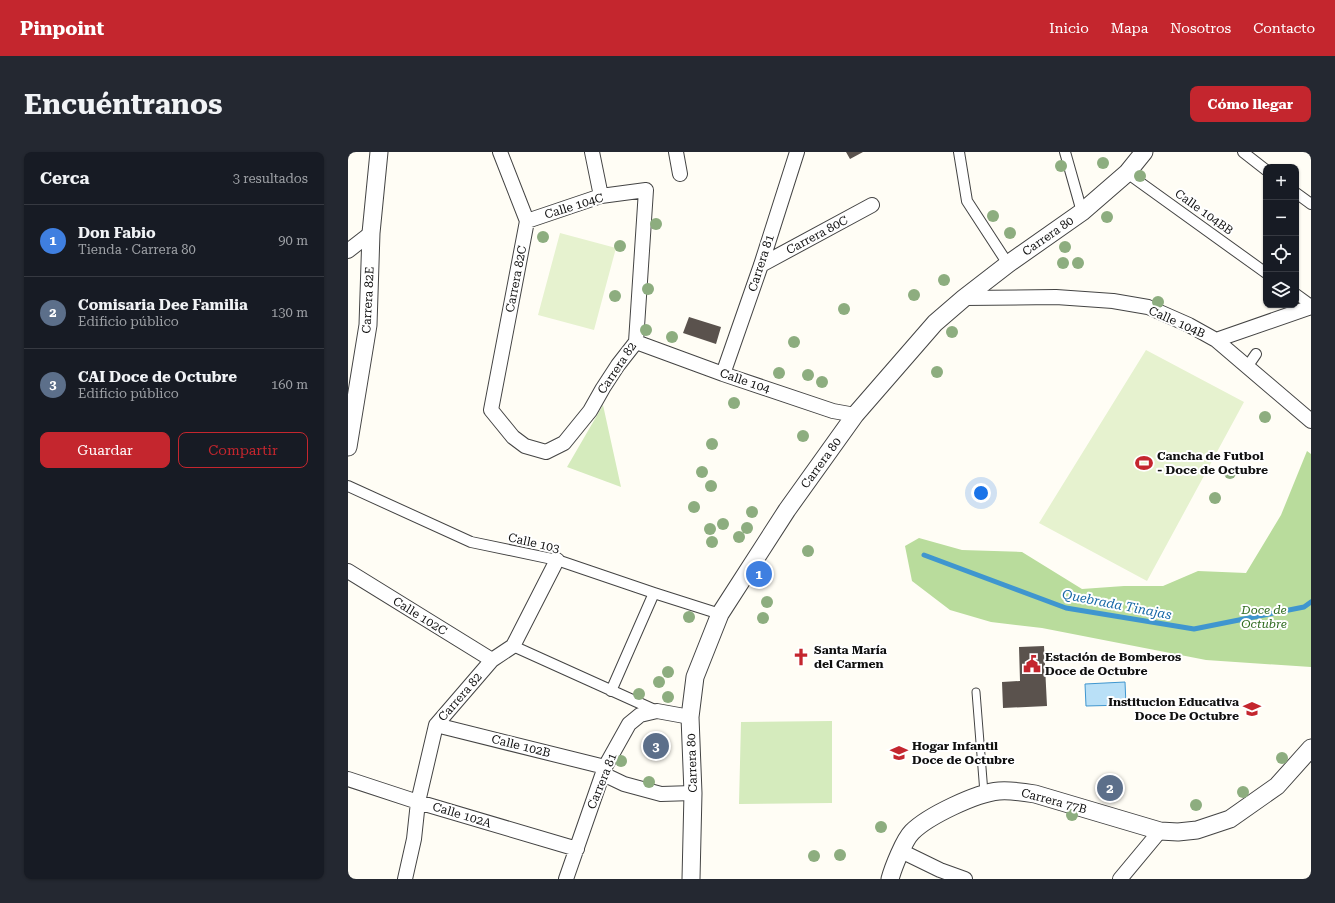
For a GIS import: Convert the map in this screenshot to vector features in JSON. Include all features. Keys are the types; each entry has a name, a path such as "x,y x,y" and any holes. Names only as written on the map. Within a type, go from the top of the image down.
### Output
{"street":[{"name":"Carrera 82E","path":"348,447 368,325 371,233 378,152"},
{"path":"500,152 527,221"},
{"path":"592,152 601,196"},
{"path":"676,152 680,174"},
{"name":"Carrera 81","path":"723,374 761,264 797,152"},
{"path":"959,152 967,201 1008,264"},
{"path":"1065,152 1082,212"},
{"name":"Carrera 80","path":"691,879 693,793 690,717 695,677 720,614 787,510 855,415 935,323 964,298 1008,264 1082,212 1127,173 1144,152"},
{"path":"1243,152 1263,168"},
{"name":"Calle 104BB","path":"1127,173 1265,272"},
{"name":"Calle 104C","path":"527,221 601,196 646,190"},
{"name":"Carrera 82","path":"491,410 513,437 525,446 546,452 564,443 590,411 618,365 636,342 646,190"},
{"path":"1299,195 1311,204"},
{"name":"Carrera 80C","path":"761,264 872,205"},
{"name":"Carrera 82C","path":"491,410 527,221"},
{"path":"348,251 371,233"},
{"path":"1299,296 1311,306"},
{"name":"Calle 104B","path":"964,298 1056,297 1148,307 1183,322 1216,340 1311,421"},
{"path":"1216,340 1311,306"},
{"name":"Calle 104","path":"636,342 723,374 833,411 855,415"},
{"path":"1247,366 1256,354"},
{"name":"Calle 103","path":"348,486 471,542 557,560 720,614"},
{"name":"Carrera 82","path":"405,879 414,839 418,802 436,725 492,660 513,646 557,560"},
{"name":"Calle 102C","path":"348,571 492,660"},
{"path":"611,691 654,593"},
{"path":"513,646 657,711"},
{"name":"Carrera 81","path":"566,879 604,771 629,724 640,715 657,711 690,717"},
{"name":"Calle 102B","path":"436,725 604,771 624,784 661,794 693,793"},
{"name":"Carrera 77B","path":"890,879 894,865 911,833 936,814 984,793 1015,791 1035,794 1160,831 1178,832 1197,830 1230,818 1276,786 1311,748"},
{"name":"Calle 102A","path":"348,779 418,802 577,849"},
{"path":"1120,879 1160,831"},
{"path":"901,852 940,870 965,879"}],"lane":[{"path":"976,692 984,793"}],"green space":[{"path":"560,233 616,248 594,330 538,315"},
{"name":"Cancha de Futbol - Doce de Octubre","path":"1146,350 1244,402 1147,581 1039,523"},
{"path":"603,405 621,487 567,467"},
{"name":"Doce de Octubre","path":"1307,451 1311,454 1311,667 1206,660 1042,628 991,622 950,610 912,581 905,546 919,538 962,550 1022,552 1082,589 1124,586 1163,586 1198,571 1246,573 1281,515"},
{"path":"832,721 832,803 739,804 741,722"}],"water":[{"path":"1125,682 1126,705 1086,706 1085,684"}],"building":[{"path":"846,152 863,152 850,159"},
{"path":"689,317 721,327 716,344 683,333"},
{"name":"Estación de Bomberos Doce de Octubre","path":"1044,646 1047,706 1003,708 1002,682 1020,681 1019,647"}],"waterway":[{"name":"Quebrada Tinajas","path":"924,555 1066,608 1194,629 1304,607 1311,602"}],"place":[{"name":"Cancha de Futbol - Doce de Octubre","path":"1144,463"},
{"name":"Don Fabio","path":"759,574"},
{"name":"Santa María del Carmen","path":"801,657"},
{"name":"Estación de Bomberos Doce de Octubre","path":"1032,664"},
{"name":"Institucion Educativa Doce De Octubre","path":"1252,709"},
{"name":"CAI Doce de Octubre","path":"656,746"},
{"name":"Hogar Infantil Doce de Octubre","path":"899,753"},
{"name":"Comisaria Dee Familia","path":"1110,788"}]}
